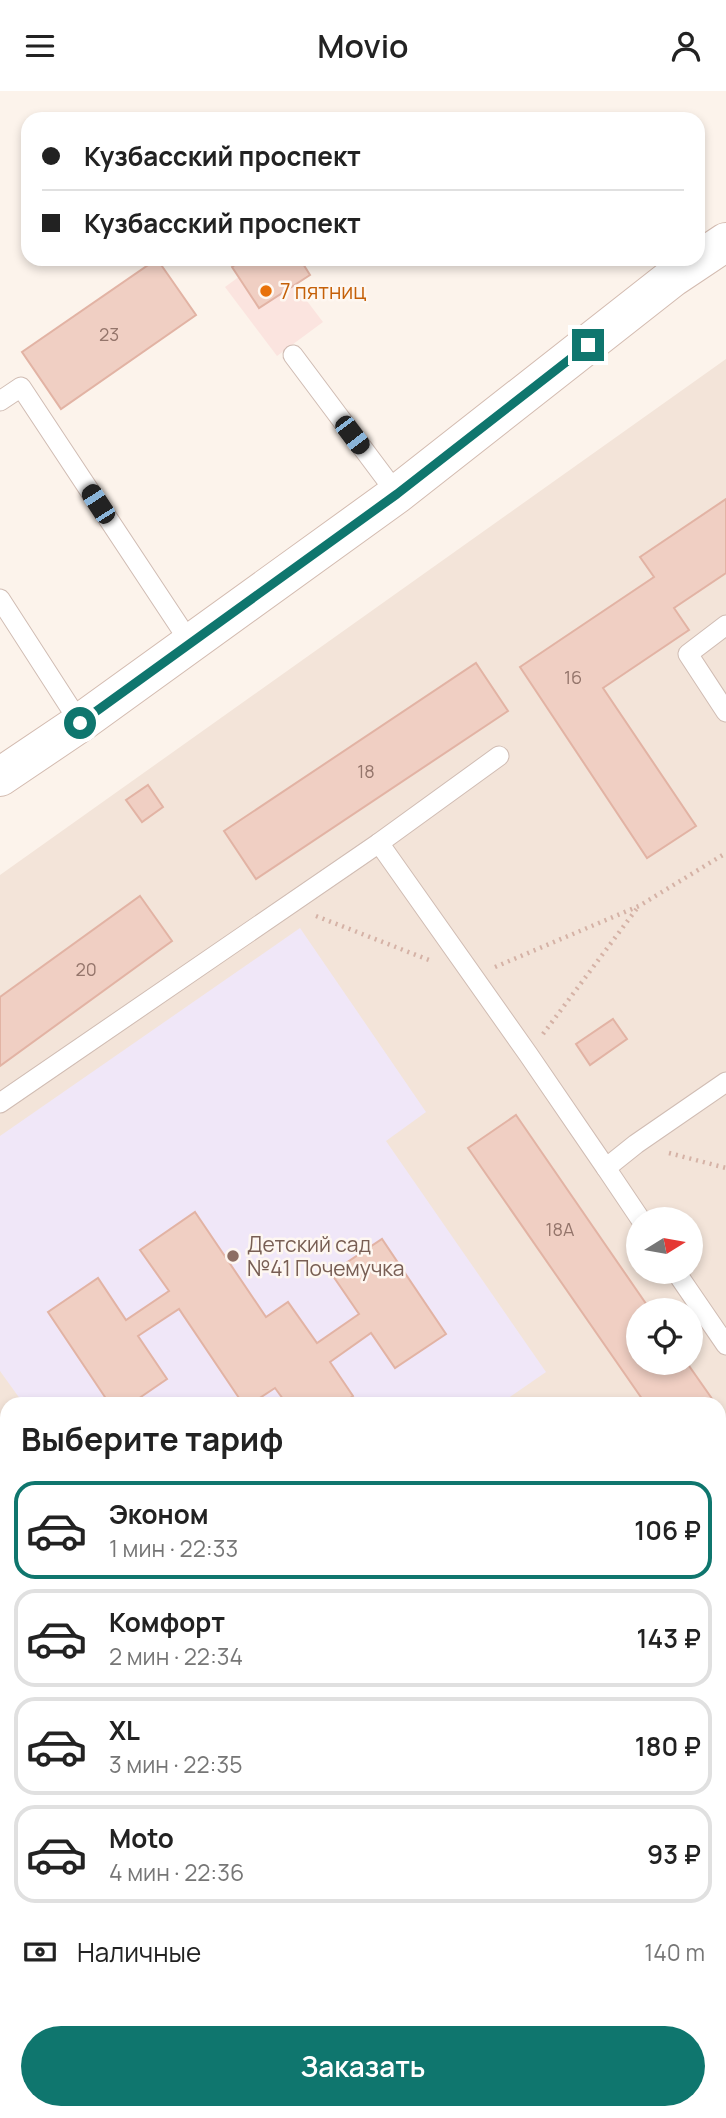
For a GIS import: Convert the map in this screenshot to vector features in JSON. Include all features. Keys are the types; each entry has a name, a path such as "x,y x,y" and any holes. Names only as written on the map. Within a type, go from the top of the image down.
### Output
{"street":[{"path":"705,255 726,241"},
{"path":"0,777 191,644 397,494 690,266"}],"lane":[{"path":"293,355 397,494"},
{"path":"0,401 21,387 191,644"},
{"path":"0,599 80,723"},
{"path":"726,625 688,654 726,712"},
{"path":"0,1103 289,906 499,756"},
{"path":"379,843 528,1053 632,1207"},
{"path":"606,1168 726,1082"},
{"path":"685,1285 726,1345"}],"path":[{"path":"289,906 474,977 639,906 726,853"},
{"path":"528,1053 639,906"},
{"path":"636,1144 726,1168"}],"shaded area":[{"path":"254,266 280,266 323,322 277,356 225,287"},
{"path":"726,359 726,1397 0,1397 0,875"},
{"name":"Детский сад №41 Почемучка","path":"300,928 426,1112 386,1141 546,1372 510,1397 19,1397 0,1371 0,1136"}],"building":[{"path":"147,266 162,266 196,315 61,409 22,352"},
{"name":"7 пятниц","path":"304,266 310,275 259,308 232,267"},
{"path":"726,499 726,573 674,608 689,630 603,688 696,826 647,858 520,667 654,577 640,557"},
{"path":"476,663 508,711 256,879 224,831"},
{"path":"148,785 163,807 142,822 126,800"},
{"path":"140,896 172,941 0,1066 0,997"},
{"path":"613,1019 627,1039 590,1065 576,1044"},
{"path":"516,1115 626,1275 626,1285 633,1285 642,1298 626,1298 626,1375 695,1375 711,1397 641,1397 468,1148"},
{"path":"195,1212 266,1317 288,1302 317,1343 359,1314 331,1273 382,1239 446,1334 395,1368 371,1333 330,1362 352,1397 282,1397 275,1388 261,1397 238,1397 179,1309 138,1336 167,1379 141,1397 105,1397 48,1312 98,1278 126,1320 169,1291 140,1250"}],"place":[{"name":"7 пятниц","path":"266,291"},
{"name":"Детский сад №41 Почемучка","path":"233,1256"}],"route":[{"path":"80,723 397,494 588,345"}]}
